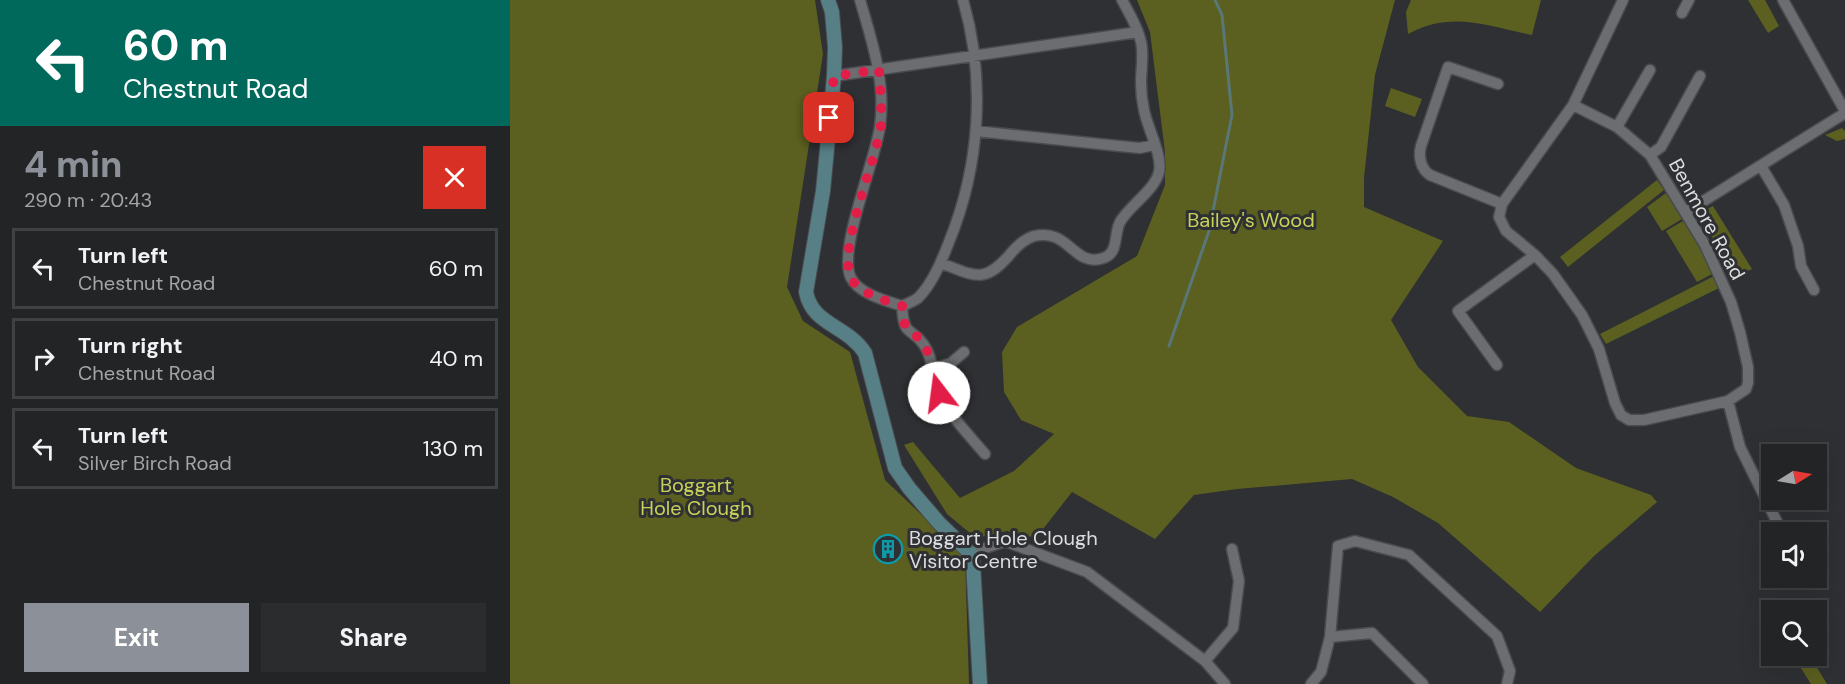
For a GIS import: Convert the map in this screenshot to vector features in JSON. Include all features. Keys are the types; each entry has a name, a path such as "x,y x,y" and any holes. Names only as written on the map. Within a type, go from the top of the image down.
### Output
{"street":[{"path":"828,0 832,12 835,47 834,76 823,191 806,292 815,313 858,342 865,353 895,468 939,523 970,553 973,563 980,684"},
{"path":"860,0 879,70 880,125 852,228 848,264 850,277 858,287 902,306 918,298 941,263 966,194 976,131 977,80 963,0"},
{"path":"941,263 976,275 988,274 1023,242 1041,235 1053,235 1088,259 1101,259 1115,247 1117,232 1122,220 1159,173 1159,163 1144,112 1141,85 1142,53 1138,32 1122,0"},
{"path":"1682,13 1689,0"},
{"path":"1686,212 1845,112 1783,0"},
{"path":"1619,2 1573,105 1502,204 1498,213 1502,226 1535,255 1562,284 1582,315 1599,349 1618,410 1624,418 1635,421 1644,420 1728,401 1740,447 1777,522"},
{"path":"834,76 1138,32"},
{"path":"1498,84 1448,68 1420,146 1420,154 1424,170 1430,175 1502,204"},
{"path":"1617,127 1650,70"},
{"path":"1650,155 1661,147 1700,76"},
{"name":"Benmore Road","path":"1573,105 1617,127 1650,155 1686,212 1722,279 1744,348 1748,383 1741,393 1728,401"},
{"path":"976,131 1140,148 1154,145"},
{"path":"1761,166 1784,205 1798,246 1801,266 1814,290"},
{"path":"1497,365 1458,311 1535,255"},
{"path":"902,306 903,323 907,330 923,344 939,393 950,413 985,454"},
{"path":"932,369 951,363 964,352"},
{"path":"969,435 979,427"},
{"path":"1311,684 1322,672 1330,637 1338,546 1355,541 1409,555 1497,636 1510,671 1508,684"},
{"path":"970,553 1007,542 1087,572 1205,661 1225,684"},
{"path":"1205,661 1233,628 1239,581 1232,549"},
{"path":"1330,637 1372,633 1423,684"}],"green space":[{"name":"Boggart Hole Clough","path":"510,0 815,0 823,54 787,287 803,321 850,352 885,480 965,556 969,684 510,684"},
{"name":"Bailey's Wood","path":"1137,0 1395,0 1375,75 1364,178 1364,207 1443,241 1391,320 1418,367 1467,416 1509,422 1576,468 1651,495 1657,502 1594,556 1540,612 1438,523 1393,497 1352,479 1194,495 1155,539 1072,492 1036,538 1007,531 976,538 947,514 904,445 913,442 960,498 1014,471 1054,434 1021,420 1004,392 1002,352 1017,327 1137,256 1165,185 1165,152 1150,32"},
{"path":"1411,0 1541,0 1532,35 1485,24 1455,21 1424,27 1408,34 1406,12"},
{"path":"1748,0 1765,0 1779,26 1768,33"},
{"path":"1391,88 1422,99 1415,117 1385,106"},
{"path":"1842,128 1845,131 1845,139 1837,141 1825,135"},
{"path":"1657,180 1664,190 1568,267 1560,257"},
{"path":"1666,193 1682,219 1662,231 1647,207"},
{"path":"1713,206 1752,269 1733,277 1703,220 1702,214"},
{"path":"1683,221 1700,247 1712,274 1697,282 1666,231"},
{"path":"1714,276 1719,288 1606,344 1600,334"},
{"path":"1800,666 1816,666 1827,684 1811,684"}],"waterway":[{"path":"1169,346 1209,231 1232,115 1222,15 1215,0"}],"place":[{"name":"Boggart Hole Clough Visitor Centre","path":"888,549"}],"route":[{"path":"829,118 834,76 879,70 880,125 852,228 848,264 850,277 858,287 902,306 903,323 907,330 923,344 930,359 939,393"}]}
